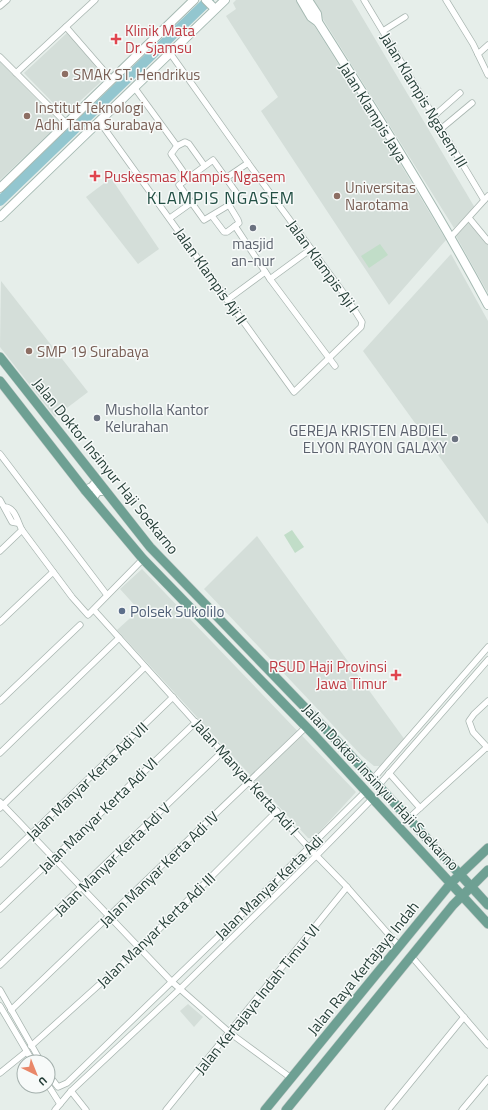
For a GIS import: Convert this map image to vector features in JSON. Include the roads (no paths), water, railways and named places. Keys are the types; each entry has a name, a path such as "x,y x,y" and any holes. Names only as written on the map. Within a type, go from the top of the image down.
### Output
{"main road":[{"name":"Jalan Doktor Insinyur Haji Soekarno","path":"0,357 150,547 376,782 459,875 488,904"},
{"name":"Jalan Doktor Insinyur Haji Soekarno","path":"0,381 85,490 143,560 309,730 488,924"},
{"name":"Jalan Raya Kertajaya Indah","path":"264,1110 451,883 488,848"},
{"name":"Jalan Raya Kertajaya Indah","path":"286,1110 471,886 488,870"},
{"path":"291,1078 303,1089"}],"street":[{"path":"0,6 6,0"},
{"path":"16,74 95,0"},
{"path":"0,188 194,0"},
{"path":"206,0 214,8"},
{"path":"0,217 170,53 214,8 225,0"},
{"name":"Jalan Klampis Jaya","path":"301,0 311,18 318,22"},
{"name":"Jalan Klampis Jaya","path":"308,0 316,14 318,22 450,238 488,304"},
{"name":"Jalan Klampis Ngasem III","path":"364,0 434,116 486,198"},
{"path":"446,0 478,54 488,75"},
{"path":"383,32 405,17"},
{"path":"66,27 112,80"},
{"path":"478,54 488,45"},
{"name":"Jalan Klampis Aji I","path":"170,53 248,163 345,295 362,322 361,326 329,359 294,392"},
{"path":"0,57 66,123"},
{"path":"134,87 177,146"},
{"path":"434,116 460,93"},
{"path":"442,128 472,103"},
{"name":"Jalan Klampis Aji II","path":"99,121 294,392"},
{"path":"187,177 171,154 177,146 185,142 189,144 204,165"},
{"path":"213,160 238,195 229,205 204,220 179,184 204,165 213,160"},
{"path":"226,178 248,163"},
{"path":"450,238 486,198"},
{"path":"170,218 191,203"},
{"path":"212,216 224,232 235,226 239,222 229,205"},
{"path":"469,218 488,241"},
{"path":"235,226 265,272 335,366"},
{"path":"270,279 311,249"},
{"path":"227,300 265,272"},
{"path":"0,454 108,595"},
{"path":"85,490 92,487 97,481"},
{"path":"94,500 94,496 98,491 105,491"},
{"path":"0,500 17,518 17,523 22,530 53,572 88,615 143,560"},
{"path":"0,551 22,530"},
{"path":"0,622 53,572"},
{"name":"Jalan Manyar Kerta Adi I","path":"94,610 310,849 347,887 398,946"},
{"path":"0,701 80,625"},
{"path":"0,753 119,638"},
{"path":"376,782 463,681 488,647"},
{"path":"376,782 389,773 463,681 488,660"},
{"path":"145,667 1,805 32,834 176,985 230,1033 291,1078"},
{"name":"Jalan Manyar Kerta Adi VII","path":"0,864 173,697"},
{"path":"409,818 488,747 473,732 469,721 488,701"},
{"path":"309,730 318,721"},
{"name":"Jalan Manyar Kerta Adi VI","path":"0,909 196,722"},
{"name":"Jalan Manyar Kerta Adi IV","path":"11,1010 250,782 309,730"},
{"name":"Jalan Manyar Kerta Adi V","path":"0,965 223,751"},
{"path":"389,773 420,808"},
{"name":"Jalan Manyar Kerta Adi","path":"55,1110 71,1091 310,849 368,795"},
{"name":"Jalan Manyar Kerta Adi","path":"176,985 316,855 368,795"},
{"name":"Jalan Manyar Kerta Adi III","path":"31,1046 140,948 277,811"},
{"name":"Jalan Kertajaya Indah Timur VI","path":"166,1110 347,887"},
{"path":"412,957 488,1045"},
{"path":"56,1087 63,1085 176,985"},
{"path":"0,990 36,1054"},
{"path":"0,1006 26,1052 0,1073"},
{"path":"388,1110 464,1018"},
{"path":"462,1110 488,1079"},
{"path":"71,1091 86,1110"},
{"path":"54,1094 60,1104"}],"waterway":[{"path":"0,201 209,0"}],"place":[{"name":"Klinik Mata Dr. Sjamsu","path":"116,39"},
{"name":"SMAK ST. Hendrikus","path":"65,74"},
{"name":"Institut Teknologi Adhi Tama Surabaya","path":"27,116"},
{"name":"Puskesmas Klampis Ngasem","path":"95,176"},
{"name":"Universitas Narotama","path":"337,196"},
{"name":"masjid an-nur","path":"253,228"},
{"name":"SMP 19 Surabaya","path":"29,351"},
{"name":"Musholla Kantor Kelurahan","path":"97,418"},
{"name":"GEREJA KRISTEN ABDIEL ELYON RAYON GALAXY","path":"455,439"},
{"name":"Polsek Sukolilo","path":"122,611"},
{"name":"RSUD Haji Provinsi Jawa Timur","path":"396,675"}],"district":[{"name":"KLAMPIS NGASEM","path":"221,198"}]}
